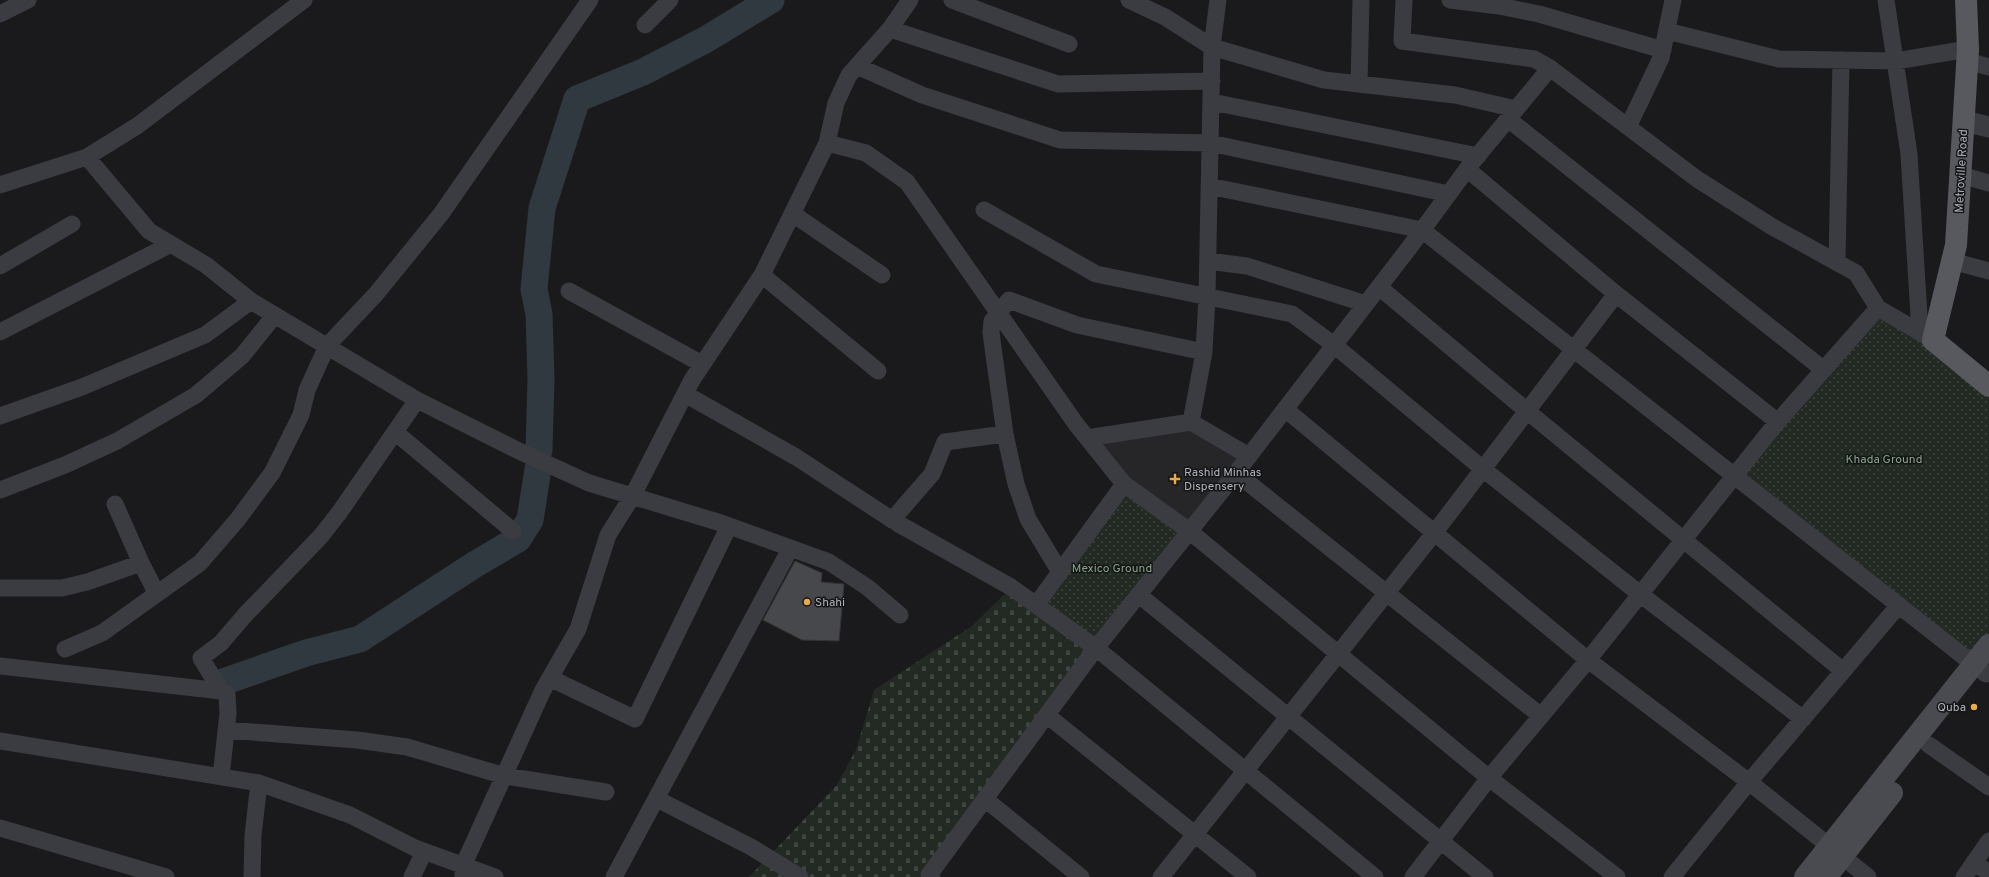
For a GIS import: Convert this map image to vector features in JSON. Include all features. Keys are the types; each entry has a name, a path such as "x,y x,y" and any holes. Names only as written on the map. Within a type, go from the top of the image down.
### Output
{"main road":[{"name":"Metroville Road","path":"1927,336 1956,245 1968,55 1966,0"},
{"path":"1927,336 1985,377"},
{"path":"1805,877 1836,852 1929,745 1983,669 1989,645"},
{"path":"1826,877 1836,852 1983,669"}],"street":[{"path":"0,14 28,0"},
{"path":"0,185 78,162 88,157 137,126 304,0"},
{"path":"65,649 102,633 200,564 238,520 272,473 302,415 307,390 327,346 376,294 441,214 590,0"},
{"path":"645,25 670,0"},
{"path":"463,872 550,678 578,629 608,535 633,495 702,364 762,275 827,143 836,103 849,75 890,30 910,0"},
{"path":"952,0 1068,44"},
{"path":"1130,0 1165,17 1212,47 1324,80 1455,95 1512,114 1824,370"},
{"path":"1191,422 1204,352 1208,261 1212,47 1218,0"},
{"path":"1359,84 1361,0"},
{"path":"1404,0 1402,41 1534,59 1550,68 1704,183 1770,226 1856,273 1878,308 1927,336"},
{"path":"1450,0 1498,6 1539,14 1663,50"},
{"path":"1628,127 1661,58 1673,0"},
{"path":"1886,0 1909,154 1927,336"},
{"path":"890,30 1058,84 1212,81"},
{"path":"1667,31 1778,60 1896,61 1968,55 1989,67"},
{"path":"1837,262 1841,60"},
{"path":"857,66 922,95 1060,140 1210,143 1449,194"},
{"path":"932,877 929,875 1048,716 1096,648 1139,595 1188,530 1236,474 1467,169 1550,68"},
{"path":"1212,102 1478,156"},
{"path":"1964,121 1989,127"},
{"path":"827,143 866,153 907,182 1076,424 1124,484 1188,530 1489,778 1617,877"},
{"path":"88,157 149,231 206,266 251,301 417,400 521,452 589,483 633,495 729,526 829,562 867,587 900,615"},
{"path":"1467,169 1616,294 1778,422"},
{"path":"1960,175 1989,183"},
{"path":"1209,186 1422,230 1734,476 1983,669"},
{"path":"984,210 1096,274 1292,314 1334,345 1483,468 1640,594 1803,719"},
{"path":"793,214 882,275"},
{"path":"0,266 72,224"},
{"path":"0,332 171,244"},
{"path":"1208,261 1247,266 1366,304"},
{"path":"1952,261 1989,271"},
{"path":"762,275 878,371"},
{"path":"1379,287 1843,671"},
{"path":"569,291 702,364"},
{"path":"1160,877 1435,532 1616,294"},
{"path":"1060,572 1028,519 1016,484 1005,434 991,334 992,321 1009,300 1077,325 1204,352"},
{"path":"0,416 82,387 205,336 251,301"},
{"path":"1413,877 1489,778 1588,660 1778,422 1878,308"},
{"path":"0,490 65,465 117,441 196,395 242,356 275,315"},
{"path":"685,394 796,456 892,520 1011,587 1096,648 1376,877"},
{"path":"221,691 201,658 221,642 321,536 339,513 417,400"},
{"path":"1285,409 1588,660 1748,782 1868,877"},
{"path":"1087,438 1191,422 1249,456"},
{"path":"395,432 513,531"},
{"path":"892,520 932,474 945,442 1005,434"},
{"path":"1236,474 1541,716"},
{"path":"1036,605 1124,484"},
{"path":"115,504 141,563 158,594"},
{"path":"550,678 635,719 729,526"},
{"path":"614,877 790,549"},
{"path":"0,588 62,588 87,582 141,563"},
{"path":"1139,595 1486,877"},
{"path":"1672,877 1748,782 1899,605"},
{"path":"0,666 221,691 227,694 228,712 221,777"},
{"path":"1048,716 1248,877"},
{"path":"226,730 357,740 408,747 505,776 606,792"},
{"path":"0,741 259,783 350,815 463,872 495,877"},
{"path":"1929,745 1989,787"},
{"path":"252,877 253,835 259,783"},
{"path":"657,799 751,847 800,877"},
{"path":"985,799 1081,877"},
{"path":"0,828 166,877"},
{"path":"1964,877 1989,841"},
{"path":"412,877 424,852"},
{"path":"1974,862 1989,873"}],"shaded area":[{"name":"Rashid Minhas Dispensery","path":"1191,422 1249,456 1188,529 1124,484 1087,438"}],"green space":[{"name":"Khada Ground","path":"1879,311 1989,389 1989,668 1736,477"},
{"name":"Mexico Ground","path":"1127,486 1188,529 1096,647 1038,604"},
{"path":"1011,588 1094,648 932,877 749,877 836,786 856,750 874,690 972,626"}],"building":[{"name":"Shahi","path":"795,561 822,573 821,582 844,584 839,641 802,640 763,620"}],"waterway":[{"path":"539,450 541,379 539,314 534,289 542,208 577,99 643,72 705,40 771,0"},
{"path":"223,682 306,653 360,639 474,565 518,539 530,520 538,469"}],"place":[{"name":"Rashid Minhas Dispensery","path":"1175,479"},
{"name":"Shahi","path":"807,602"},
{"name":"Quba","path":"1974,707"}]}
